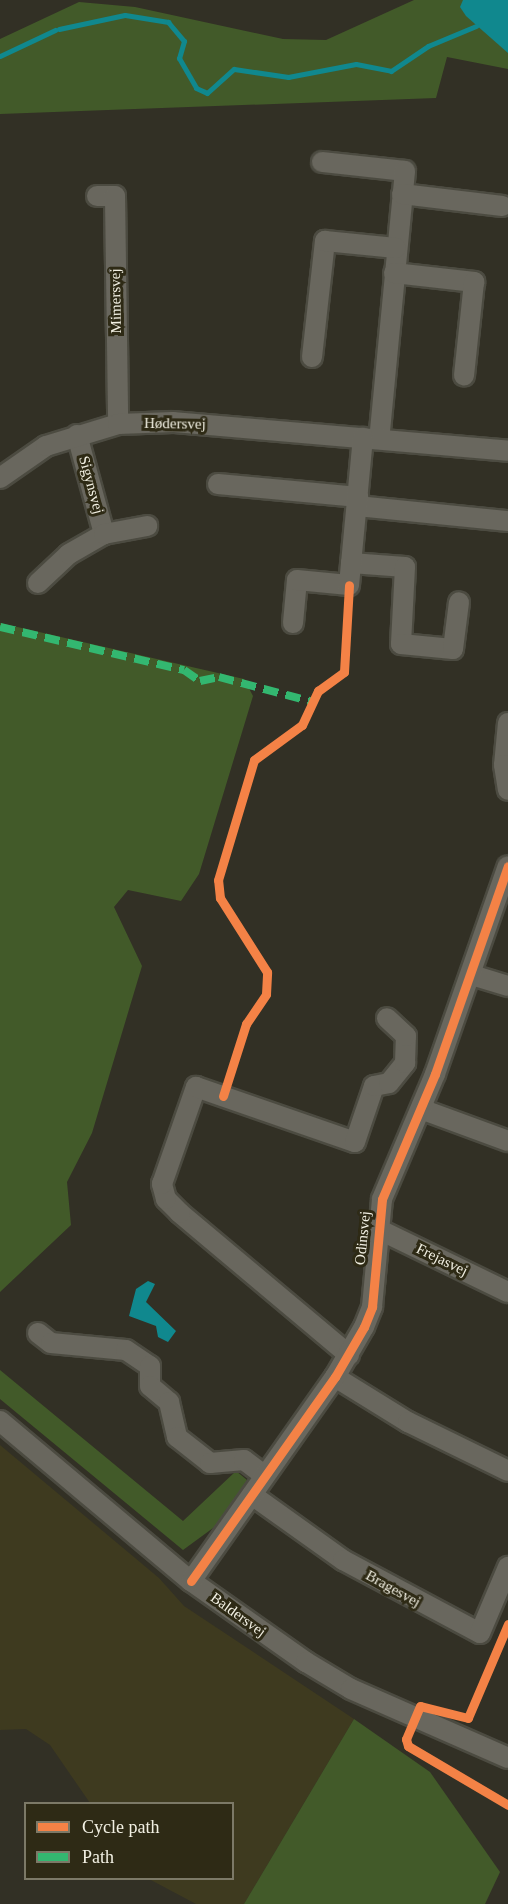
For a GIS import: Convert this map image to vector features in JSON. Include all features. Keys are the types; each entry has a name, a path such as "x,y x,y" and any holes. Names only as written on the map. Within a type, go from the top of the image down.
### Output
{"street":[{"path":"293,623 297,580 349,585 357,502 371,439 405,171 322,162"},
{"path":"402,194 502,206"},
{"name":"Mimersvej","path":"97,196 115,196 118,424"},
{"path":"312,357 325,241 396,248"},
{"path":"393,273 474,282 464,375"},
{"name":"Hødersvej","path":"3,470 77,435 118,424 172,422 508,451"},
{"name":"Sigynsvej","path":"77,435 104,534"},
{"path":"218,484 508,521"},
{"name":"Sigynsvej","path":"38,583 69,554 104,534 147,526"},
{"path":"351,563 405,567 401,644 453,649 459,602"},
{"path":"508,727 508,790"},
{"name":"Odinsvej","path":"191,1581 335,1377 372,1307 376,1228 382,1199 422,1109 472,975 508,866"},
{"path":"472,975 508,986"},
{"path":"349,1354 180,1213 166,1199 162,1184 196,1087 355,1142 374,1086 389,1083 405,1063 406,1036 387,1018"},
{"path":"405,1063 435,1074"},
{"path":"422,1109 508,1141"},
{"name":"Frejasvej","path":"376,1228 508,1292"},
{"path":"38,1333 51,1343 126,1350 150,1366 150,1386 169,1402 177,1437 210,1463 244,1460 265,1476"},
{"path":"335,1377 408,1422 508,1471"},
{"name":"Baldersvej","path":"0,1421 191,1581 351,1689 508,1758"},
{"name":"Bragesvej","path":"252,1495 352,1566 480,1633 508,1566"}],"shaded area":[{"path":"0,1445 159,1578 184,1606 354,1719 244,1904 196,1904 151,1880 234,1880 234,1802 89,1802 50,1745 26,1729 0,1730"}],"green space":[{"path":"414,0 508,0 508,69 447,57 436,98 0,114 0,39 79,2 135,7 283,39 326,40"},
{"path":"0,623 244,679 253,696 199,874 181,901 128,890 114,907 142,966 92,1133 67,1182 71,1225 0,1292"},
{"path":"0,1370 183,1521 236,1471 247,1480 224,1520 183,1550 0,1399"},
{"path":"354,1719 430,1772 500,1872 485,1904 244,1904"}],"water":[{"path":"463,0 508,0 508,53 466,16 460,7"},
{"path":"148,1281 155,1284 146,1302 176,1331 168,1342 158,1337 156,1326 129,1316 136,1289"}],"waterway":[{"path":"59,29 125,15 168,22 184,41 179,58 196,88 207,93 234,69 288,77 356,64 391,71 428,46 476,26"},
{"path":"0,56 55,30"}],"marked path":[{"path":"0,627 184,670 200,681 219,677 313,702"}],"cycle path":[{"path":"223,1096 246,1024 266,994 267,972 220,898 218,880 254,760 302,725 318,691 344,672 349,585"},
{"path":"191,1581 335,1377 364,1327 372,1307 382,1199 435,1074 508,866"},
{"path":"508,1624 468,1718 420,1706 406,1739 408,1746 508,1805"}]}
